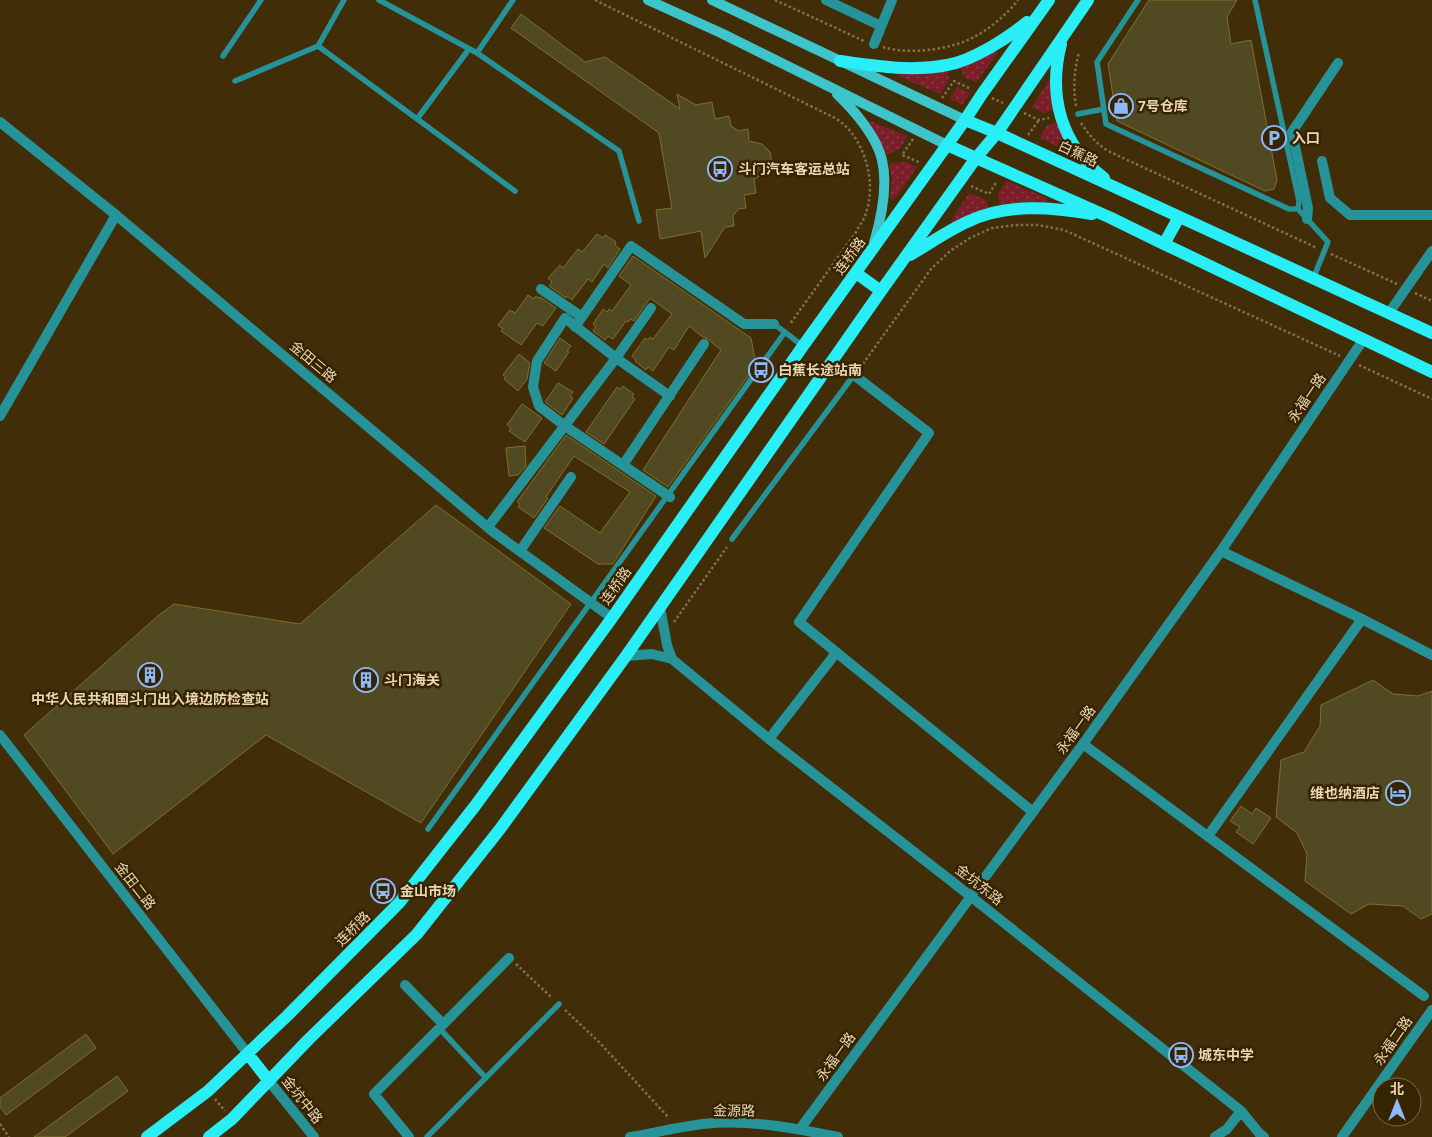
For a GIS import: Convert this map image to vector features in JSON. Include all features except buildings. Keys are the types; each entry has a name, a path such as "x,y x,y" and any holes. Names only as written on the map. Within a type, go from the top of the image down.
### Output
{"main road":[{"path":"648,0 722,33 947,145 1111,218 1432,372"},
{"name":"白蕉路","path":"712,0 936,107 997,133 1432,333"},
{"name":"连桥路","path":"147,1137 208,1091 248,1054 399,903 475,806 612,618 1048,0"},
{"path":"208,1137 232,1120 309,1039 417,934 500,829 626,656 881,291 976,158 997,133 1087,0"},
{"path":"840,61 922,68 948,65 971,57 995,45 1017,31 1041,11"},
{"path":"1062,36 1057,59 1056,82 1057,100 1067,134 1075,149 1095,171 1119,190"},
{"path":"829,86 847,103 880,150 884,172 882,206 872,250"},
{"path":"906,257 967,221 1016,208 1070,211 1111,218"},
{"path":"1164,244 1179,217"},
{"path":"856,273 881,291"},
{"path":"248,1054 269,1081"}],"street":[{"path":"826,0 881,26"},
{"path":"874,44 892,0"},
{"path":"1307,219 1308,208 1292,132 1338,63"},
{"name":"金田三路","path":"0,122 116,215 488,527 612,618"},
{"path":"1322,161 1330,198 1350,215 1432,215"},
{"path":"0,416 116,215"},
{"path":"575,327 631,246 744,324 774,324"},
{"path":"1389,313 1432,251"},
{"path":"541,289 582,317"},
{"path":"488,527 616,358 651,308"},
{"path":"670,396 616,358 565,318 536,361 533,387 539,406 565,426 670,497"},
{"name":"永福一路","path":"800,1129 1083,744 1221,551 1364,340"},
{"path":"623,465 704,344"},
{"path":"854,375 929,433 799,622 1033,812"},
{"path":"520,551 570,477"},
{"path":"1221,551 1432,655"},
{"path":"660,607 667,645 672,659"},
{"path":"1208,836 1362,619"},
{"path":"769,738 836,653"},
{"name":"金坑东路","path":"626,656 652,654 672,659 769,738 1241,1110 1259,1134 1264,1137"},
{"name":"金田二路","path":"0,735 248,1054"},
{"path":"1083,744 1424,996"},
{"path":"409,1137 374,1094 509,958"},
{"path":"404,985 441,1026"},
{"name":"永福二路","path":"1342,1137 1432,1010"},
{"name":"金坑中路","path":"269,1081 314,1137"},
{"path":"1215,1137 1227,1129 1241,1110"},
{"name":"金源路","path":"630,1137 702,1124 729,1123 800,1129 838,1137"}],"lane":[{"path":"223,56 261,0"},
{"path":"235,81 318,46 344,0"},
{"path":"379,0 390,3 477,54 619,151 639,221"},
{"path":"477,54 513,0"},
{"path":"1138,0 1097,62 1106,124 1289,209 1298,209 1328,242 1313,279"},
{"path":"1255,0 1299,201 1298,209"},
{"path":"318,46 515,191"},
{"path":"417,119 469,50"},
{"path":"1078,114 1104,109"},
{"path":"774,324 803,346"},
{"path":"428,829 785,332"},
{"path":"732,539 854,375"},
{"path":"427,1137 559,1004"},
{"path":"441,1026 486,1078"}],"path":[{"path":"595,0 836,119 850,130 859,143 866,159 870,190 864,218 785,332"},
{"path":"775,0 864,41 890,49 918,50 946,47 974,38 997,22 1018,0"},
{"path":"1079,52 1074,79 1074,93 1078,114 1080,121 1098,144 1432,301"},
{"path":"936,107 954,81 1039,120 1022,145"},
{"path":"919,131 902,155 931,168"},
{"path":"960,181 989,194 1005,170"},
{"path":"854,375 931,269 950,251 970,238 992,228 1038,225 1064,230 1432,399"},
{"path":"665,634 732,539"},
{"path":"509,958 599,1042 663,1110 670,1119 674,1129"},
{"path":"208,1091 232,1120"},
{"path":"0,1124 9,1137"}],"shaded area":[{"path":"995,50 998,53 976,82 964,77 960,67"},
{"path":"947,69 949,79 940,94 898,76 899,72"},
{"path":"1049,80 1053,81 1055,110 1044,113 1032,107"},
{"path":"957,87 970,93 962,105 950,99"},
{"path":"870,121 907,136 900,149 886,155 879,139 868,123"},
{"path":"1058,122 1073,149 1071,153 1040,138 1046,126"},
{"path":"905,162 917,167 894,200 890,198 892,180 889,164"},
{"path":"1007,181 1047,198 1046,203 1022,202 1000,204 998,193"},
{"path":"969,193 986,200 988,208 953,224 951,221"}],"place":[{"name":"7号仓库","path":"1121,106"},
{"name":"入口","path":"1274,138"},
{"name":"斗门汽车客运总站","path":"720,169"},
{"name":"白蕉长途站南","path":"761,370"},
{"name":"中华人民共和国斗门出入境边防检查站","path":"150,675"},
{"name":"斗门海关","path":"366,680"},
{"name":"维也纳酒店","path":"1398,793"},
{"name":"金山市场","path":"383,891"},
{"name":"城东中学","path":"1181,1055"}]}
